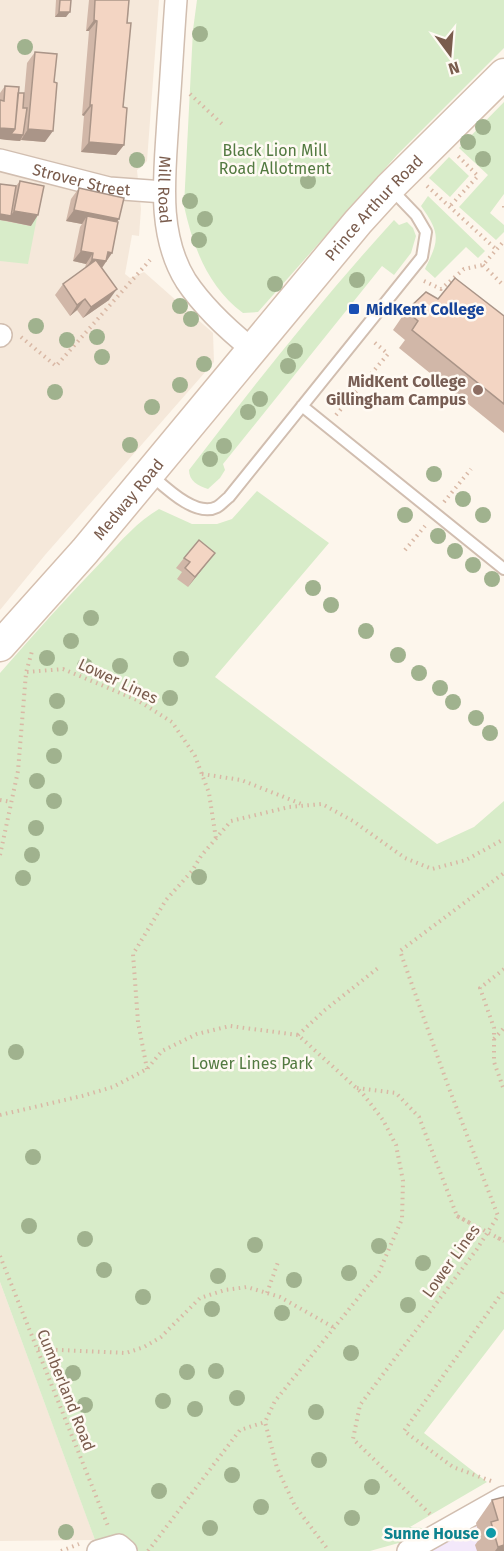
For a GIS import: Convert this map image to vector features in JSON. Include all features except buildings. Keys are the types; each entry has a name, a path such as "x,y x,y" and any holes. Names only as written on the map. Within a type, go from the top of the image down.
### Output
{"main road":[{"name":"Prince Arthur Road","path":"253,350 358,222 504,74"},
{"name":"Medway Road","path":"0,646 85,551 253,350"}],"street":[{"name":"Mill Road","path":"176,0 164,192 167,231 172,251 185,280 224,326 253,350"},
{"name":"Strover Street","path":"0,160 109,188 164,192"},
{"path":"408,1551 445,1530 502,1491"},
{"path":"98,1551 119,1543"}],"lane":[{"path":"150,474 177,497 192,505 204,508 217,507 229,497 422,257 426,232 416,215 390,188"},
{"path":"302,406 504,569"}],"path":[{"path":"189,93 222,124"},
{"path":"450,148 478,176 451,206"},
{"path":"434,190 497,250"},
{"path":"416,290 424,280 441,289 464,269 483,266 504,241"},
{"path":"1,335 15,333 56,366 150,260"},
{"path":"483,266 504,286"},
{"path":"333,417 388,354 374,342 381,333"},
{"path":"442,505 471,469"},
{"path":"405,550 418,534"},
{"path":"0,855 18,771 27,672 33,645"},
{"name":"Lower Lines","path":"27,672 63,669 137,700 172,722 195,756 202,774 209,793 216,839"},
{"path":"202,774 241,780 305,806"},
{"path":"0,800 11,802"},
{"path":"147,1069 138,1022 133,954 166,900 231,821 289,807 322,804 353,821 405,858 432,869 466,860 504,839"},
{"name":"Lower Lines","path":"445,1530 353,1439 360,1405 477,1249 498,1216 400,951 504,873"},
{"path":"298,1035 325,1010 378,968"},
{"path":"504,969 480,988 494,1028 494,1062 504,1090"},
{"path":"0,1115 113,1087 147,1069 162,1051 197,1034 230,1026 298,1035 357,1088 383,1120 396,1145 403,1181 402,1219 379,1272 275,1401 265,1422 277,1468 295,1506 329,1551"},
{"path":"494,1039 504,1029"},
{"path":"357,1088 396,1093 419,1117 457,1216 504,1241"},
{"name":"Cumberland Road","path":"0,1256 105,1522 119,1543"},
{"path":"267,1293 278,1262"},
{"path":"38,1349 126,1353 144,1347 161,1337 200,1298 225,1290 247,1287 300,1307 333,1327"},
{"path":"502,1491 453,1467 404,1431 504,1290"},
{"path":"147,1551 240,1430 265,1422"}],"shaded area":[{"path":"0,0 159,0 147,161 137,170 141,209 139,236 132,235 125,274 130,278 144,272 213,333 214,362 45,555 0,610"},
{"path":"0,1282 90,1526 95,1540 0,1541"},
{"path":"504,1510 504,1551 417,1551"}],"green space":[{"name":"Black Lion Mill Road Allotment","path":"197,0 504,0 504,48 397,155 258,312 243,313 231,303 211,279 197,251 184,206 193,30"},
{"path":"504,102 504,194 490,213 504,225 504,232 496,240 459,207 488,175 459,148"},
{"path":"449,157 469,176 450,197 429,178"},
{"path":"428,196 485,251 478,258 466,247 435,278 425,269 436,237 432,224 421,206"},
{"path":"40,202 28,264 0,261 0,220 31,226"},
{"path":"394,220 399,225 407,222 413,228 416,236 411,253 394,275 382,266 223,464 225,470 220,478 208,489 195,482 189,470 289,343"},
{"name":"Lower Lines Park","path":"257,491 329,543 215,677 437,844 474,827 504,801 504,1329 424,1433 487,1482 410,1527 445,1530 370,1551 137,1551 95,1540 0,1282 0,673 116,546 151,514 159,509 192,524 217,524 232,519"}],"place":[{"name":"MidKent College","path":"354,309"},
{"name":"MidKent College Gillingham Campus","path":"478,390"},
{"name":"Sunne House","path":"491,1533"}]}
